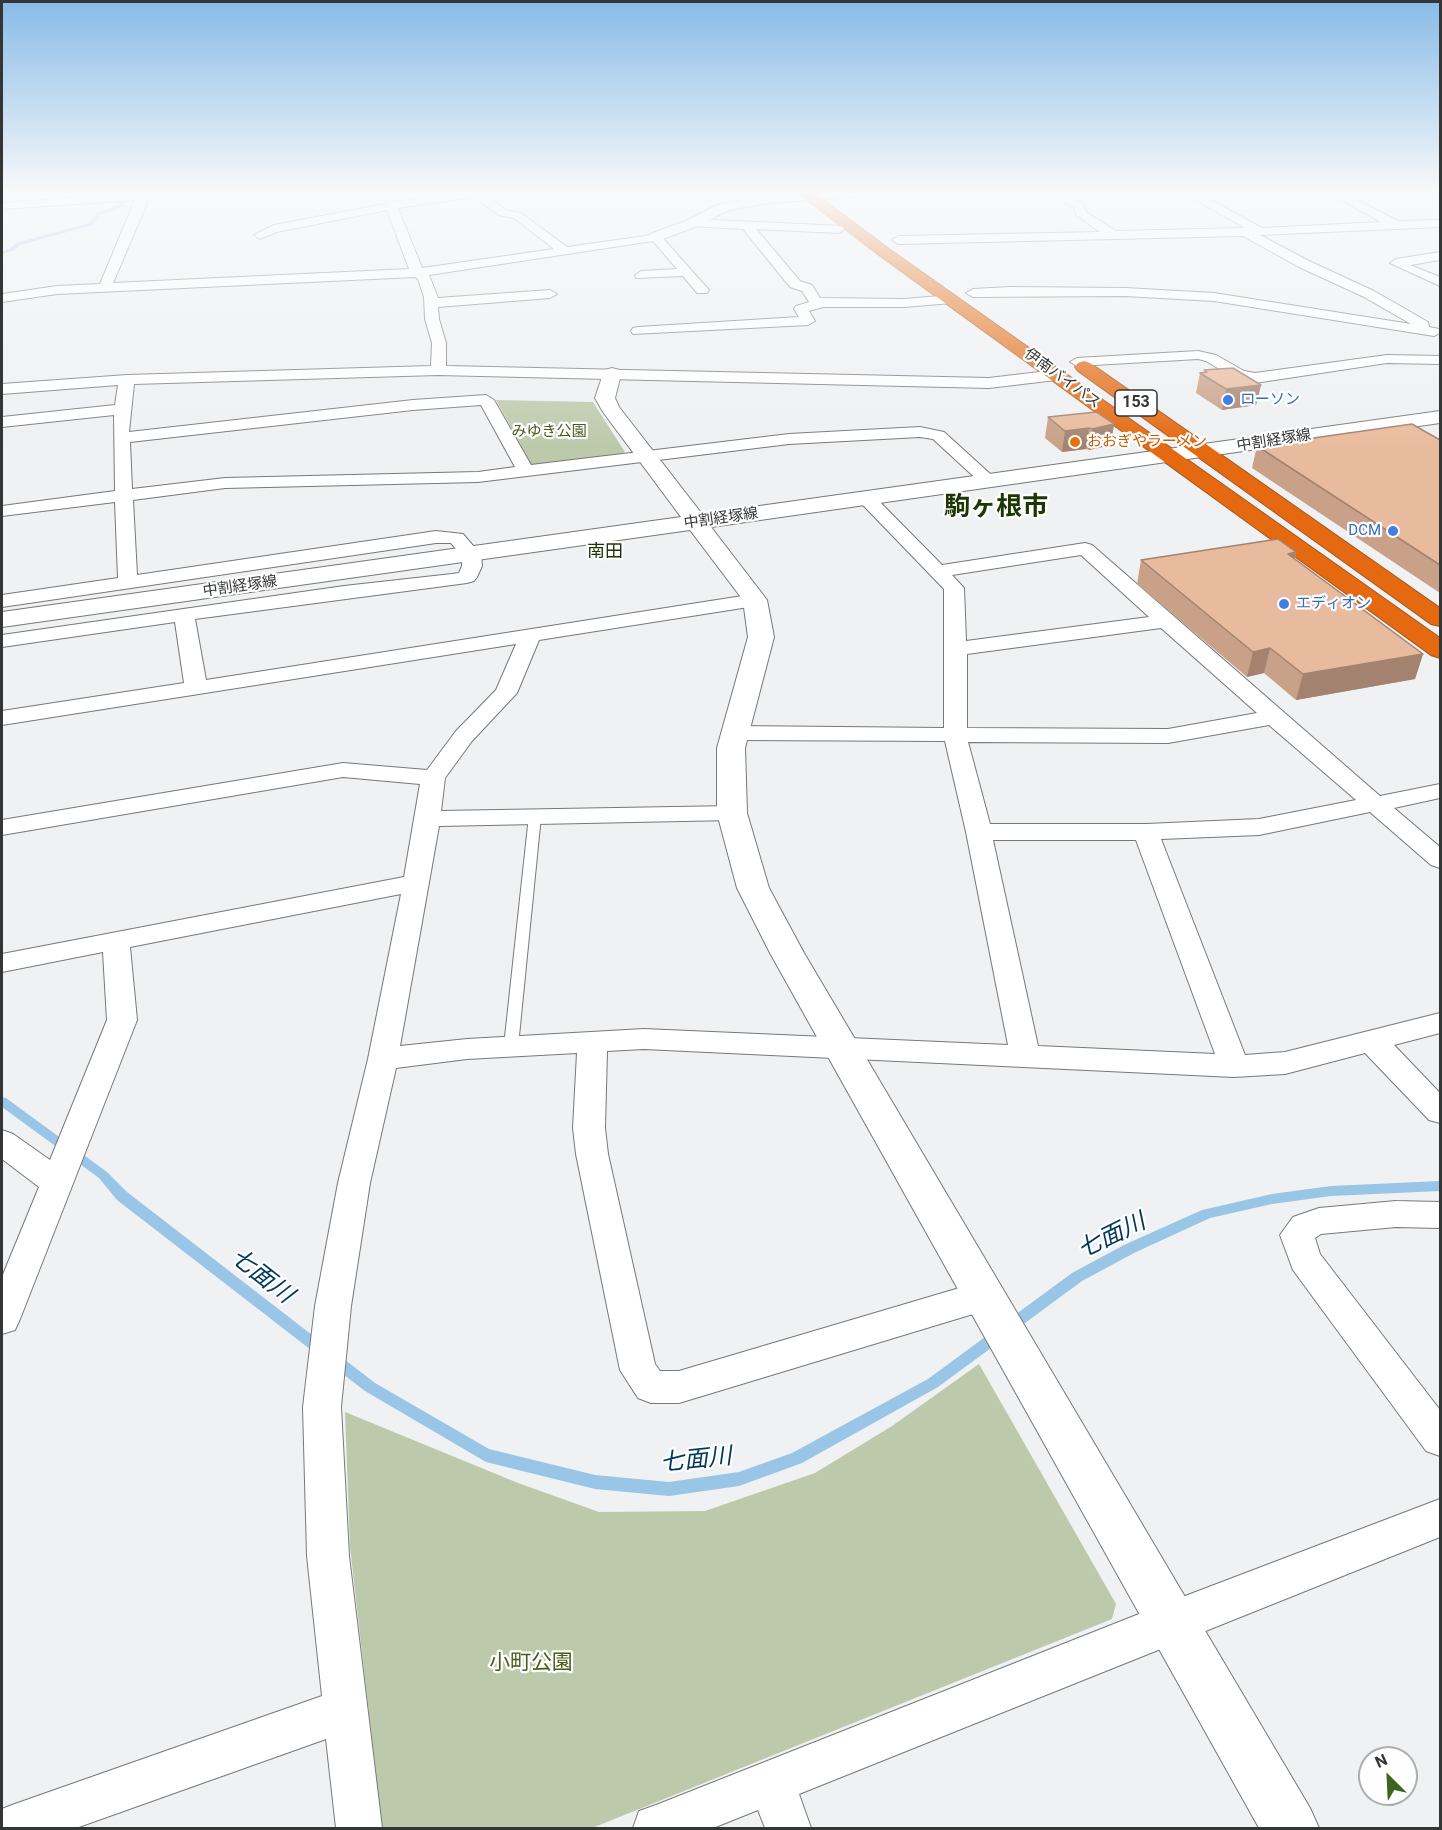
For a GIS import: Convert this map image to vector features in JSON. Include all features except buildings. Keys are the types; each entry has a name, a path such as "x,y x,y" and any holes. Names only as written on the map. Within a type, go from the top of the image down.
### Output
{"highway":[{"name":"伊南バイパス","path":"918,275 1440,650"},
{"path":"948,275 1002,312"},
{"name":"伊南バイパス","path":"1058,349 1440,619"}],"street":[{"path":"105,287 110,275"},
{"path":"2,298 57,290 364,275"},
{"path":"421,275 424,277 432,303 432,319 439,343 438,370"},
{"path":"432,303 553,298 541,275"},
{"path":"690,275 702,290"},
{"path":"788,275 795,284 807,288 815,301 822,303 904,303 952,299"},
{"path":"1335,275 1437,334"},
{"path":"1425,275 1440,282"},
{"path":"973,293 1125,292 1214,297 1437,334"},
{"path":"638,331 808,321 801,309 822,303"},
{"path":"1077,362 1198,355 1211,358 1239,375 1256,378 1386,359 1440,360"},
{"path":"2,389 127,380 438,370 989,383 1056,375"},
{"path":"612,374 605,398 610,408 699,522 755,600 762,637 731,748 732,813 753,888 986,1302 1290,1828"},
{"path":"127,380 122,409 121,438 128,583"},
{"path":"121,438 413,405 486,400 526,471"},
{"path":"2,422 122,409"},
{"name":"中割経塚線","path":"2,620 1205,452 1440,417"},
{"path":"1390,424 1410,436"},
{"path":"2,511 225,483 478,477 789,439 920,432 938,435 989,481"},
{"path":"866,498 954,588 955,735 979,832 1025,1057"},
{"path":"2,601 436,537 456,538 471,555 472,566 467,577 452,580 344,591 2,641"},
{"path":"938,571 1085,549 1274,717 1440,860"},
{"path":"2,718 755,600"},
{"path":"184,615 196,688"},
{"path":"956,649 1166,621"},
{"path":"359,1828 327,1556 322,1407 331,1320 354,1183 383,1059 428,819 433,778 464,736 506,693 530,636"},
{"path":"735,733 1168,736 1274,717"},
{"path":"2,827 343,770 433,778"},
{"path":"979,832 1146,832 1259,827 1440,791"},
{"path":"428,819 732,813"},
{"path":"1146,832 1234,1066"},
{"path":"2,963 415,883"},
{"path":"2,1319 122,1020 116,940"},
{"path":"383,1059 511,1046 667,1039 1234,1066 1285,1063 1440,1023"},
{"path":"1371,1040 1440,1112"},
{"path":"592,1042 589,1128 592,1154 638,1370 651,1387 679,1387 986,1302"},
{"path":"2,1142 58,1179"},
{"path":"1440,1215 1396,1214 1319,1221 1305,1226 1297,1235 1305,1260 1440,1439"},
{"path":"656,1828 1172,1622 1440,1518"},
{"path":"12,1828 345,1710"},
{"path":"772,1782 788,1828"}],"lane":[{"path":"511,1046 535,816"}],"green space":[{"name":"みゆき公園","path":"496,400 593,402 625,452 620,455 543,465 531,464"},
{"name":"小町公園","path":"979,1364 1116,1604 1112,1619 592,1828 382,1828 350,1547 345,1412 518,1483 599,1512 705,1511 815,1473 892,1426"}],"waterway":[{"name":"七面川","path":"2,1101 103,1175 122,1196 320,1349"},
{"name":"七面川","path":"335,1360 370,1387 486,1455 595,1482 669,1489 739,1479 797,1458 933,1383 1077,1277 1129,1249 1207,1214 1272,1199 1331,1191 1440,1186"}],"place":[{"name":"ローソン","path":"1228,400"},
{"name":"おおぎやラーメン","path":"1075,442"},
{"name":"DCM","path":"1393,531"},
{"name":"エディオン","path":"1284,604"}],"district":[{"name":"駒ヶ根市","path":"996,508"},
{"name":"南田","path":"605,552"}]}
